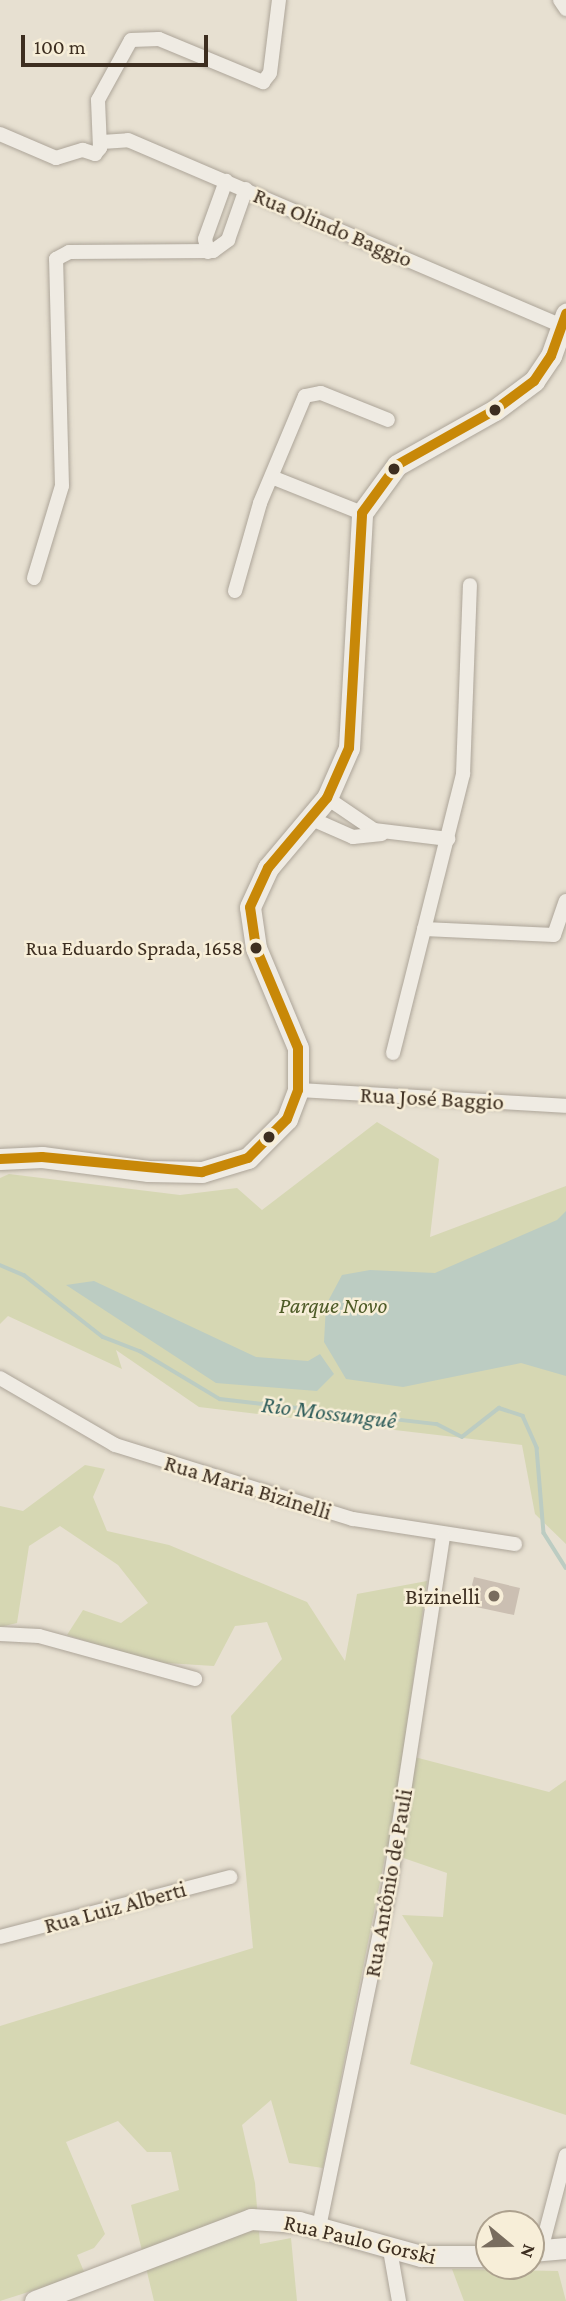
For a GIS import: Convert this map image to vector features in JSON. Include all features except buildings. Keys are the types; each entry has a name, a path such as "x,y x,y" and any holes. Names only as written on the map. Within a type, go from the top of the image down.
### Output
{"main road":[{"path":"0,1158 42,1157 166,1173 220,1168 262,1149 287,1119 299,1090 298,1048 250,919 263,875 312,819 327,798 343,767 353,727 364,509 397,465 523,391 544,369 564,320"},
{"name":"Rua Paulo Gorski","path":"35,2301 235,2223 284,2218 390,2250 445,2259 475,2257"},
{"path":"545,2249 566,2248"}],"street":[{"path":"102,142 95,124 98,100 131,40 159,38 263,82 270,73 279,0"},
{"path":"559,0 566,9"},
{"path":"0,134 56,158 83,150 90,140 102,142"},
{"name":"Rua Olindo Baggio","path":"102,142 128,140 564,320"},
{"path":"208,252 205,239 226,181"},
{"path":"34,578 62,486 56,259 69,252 208,252 228,240 246,189"},
{"path":"235,591 260,503 274,478 305,396 321,393 388,420"},
{"path":"274,478 364,509"},
{"path":"393,1053 448,839 465,758 470,585"},
{"path":"327,798 353,820 384,833"},
{"path":"312,819 353,837 384,833 448,839"},
{"path":"424,929 554,935 566,901"},
{"name":"Rua José Baggio","path":"299,1090 566,1106"},
{"name":"Rua Maria Bizinelli","path":"0,1378 115,1445 353,1519 515,1544"},
{"name":"Rua Antônio de Pauli","path":"320,2227 395,1858 443,1535"},
{"path":"0,1634 31,1634 195,1679"},
{"name":"Rua Luiz Alberti","path":"0,1937 230,1877"},
{"path":"545,2222 566,2155"},
{"path":"390,2250 399,2301"}],"green space":[{"name":"Parque Novo","path":"377,1122 439,1159 430,1237 566,1186 566,1544 535,1514 522,1445 199,1407 116,1350 122,1369 8,1316 0,1324 0,1178 9,1174 180,1195 237,1188 262,1210"},
{"path":"85,1465 105,1469 93,1497 107,1531 169,1545 307,1602 345,1661 357,1594 427,1581 403,1754 549,1792 566,1780 566,2115 410,2064 433,1963 402,1915 443,1917 447,1873 386,1852 323,2168 289,2163 271,2100 242,2125 255,2183 260,2244 291,2238 297,2301 154,2301 131,2205 179,2190 171,2152 147,2152 118,2121 66,2142 105,2234 94,2248 77,2255 85,2274 0,2301 0,2026 253,1948 231,1716 282,1659 267,1622 235,1626 214,1666 150,1662 67,1635 83,1610 121,1623 148,1603 118,1565 60,1526 29,1546 17,1623 0,1627 0,1506 23,1511"},
{"path":"452,2269 475,2269 475,2280 545,2280 545,2271 558,2271 566,2301 464,2301"}],"shaded area":[{"path":"566,1211 566,1376 521,1363 403,1387 346,1379 324,1342 326,1305 342,1275 370,1270 435,1273 557,1220"},
{"path":"94,1281 256,1357 308,1361 320,1354 334,1374 317,1391 216,1383 66,1285"}],"waterway":[{"name":"Rio Mossunguê","path":"0,1265 24,1275 103,1337 140,1351 220,1399 437,1424 462,1437 499,1408 523,1416 537,1448 544,1533 566,1568"}],"transit line":[{"path":"0,1159 42,1157 202,1172 248,1158 287,1119 298,1090 298,1048 256,948 250,907 268,868 327,798 349,748 362,513 397,465 495,410 534,381 551,356 566,314"}],"place":[{"name":"Rua Eduardo Sprada, 1658","path":"256,948"},
{"name":"Bizinelli","path":"494,1596"}]}
